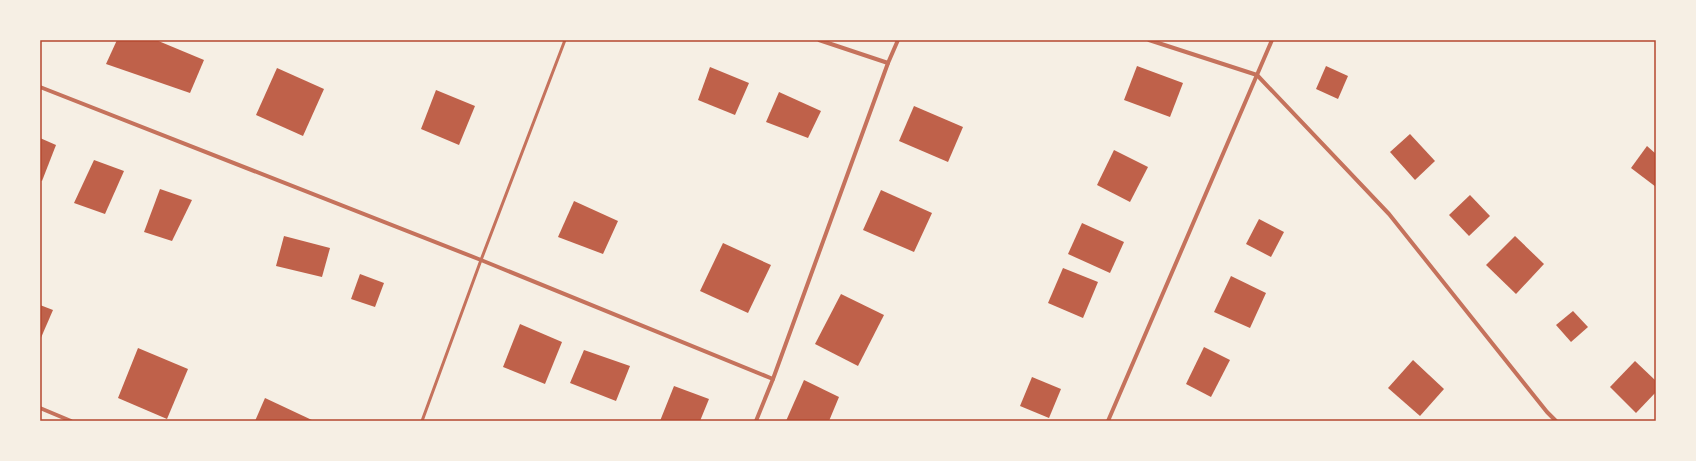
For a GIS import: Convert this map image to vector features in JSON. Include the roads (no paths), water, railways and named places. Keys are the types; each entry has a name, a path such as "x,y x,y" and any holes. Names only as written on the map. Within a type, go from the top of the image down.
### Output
{"street":[{"path":"819,40 888,63"},
{"path":"756,421 773,379 888,63 898,40"},
{"path":"1148,40 1257,74 1388,214 1547,412 1556,421"},
{"path":"1108,421 1272,40"},
{"path":"40,87 481,260 773,379"},
{"path":"40,408 71,421"}],"lane":[{"path":"422,421 481,260 565,40"}]}
